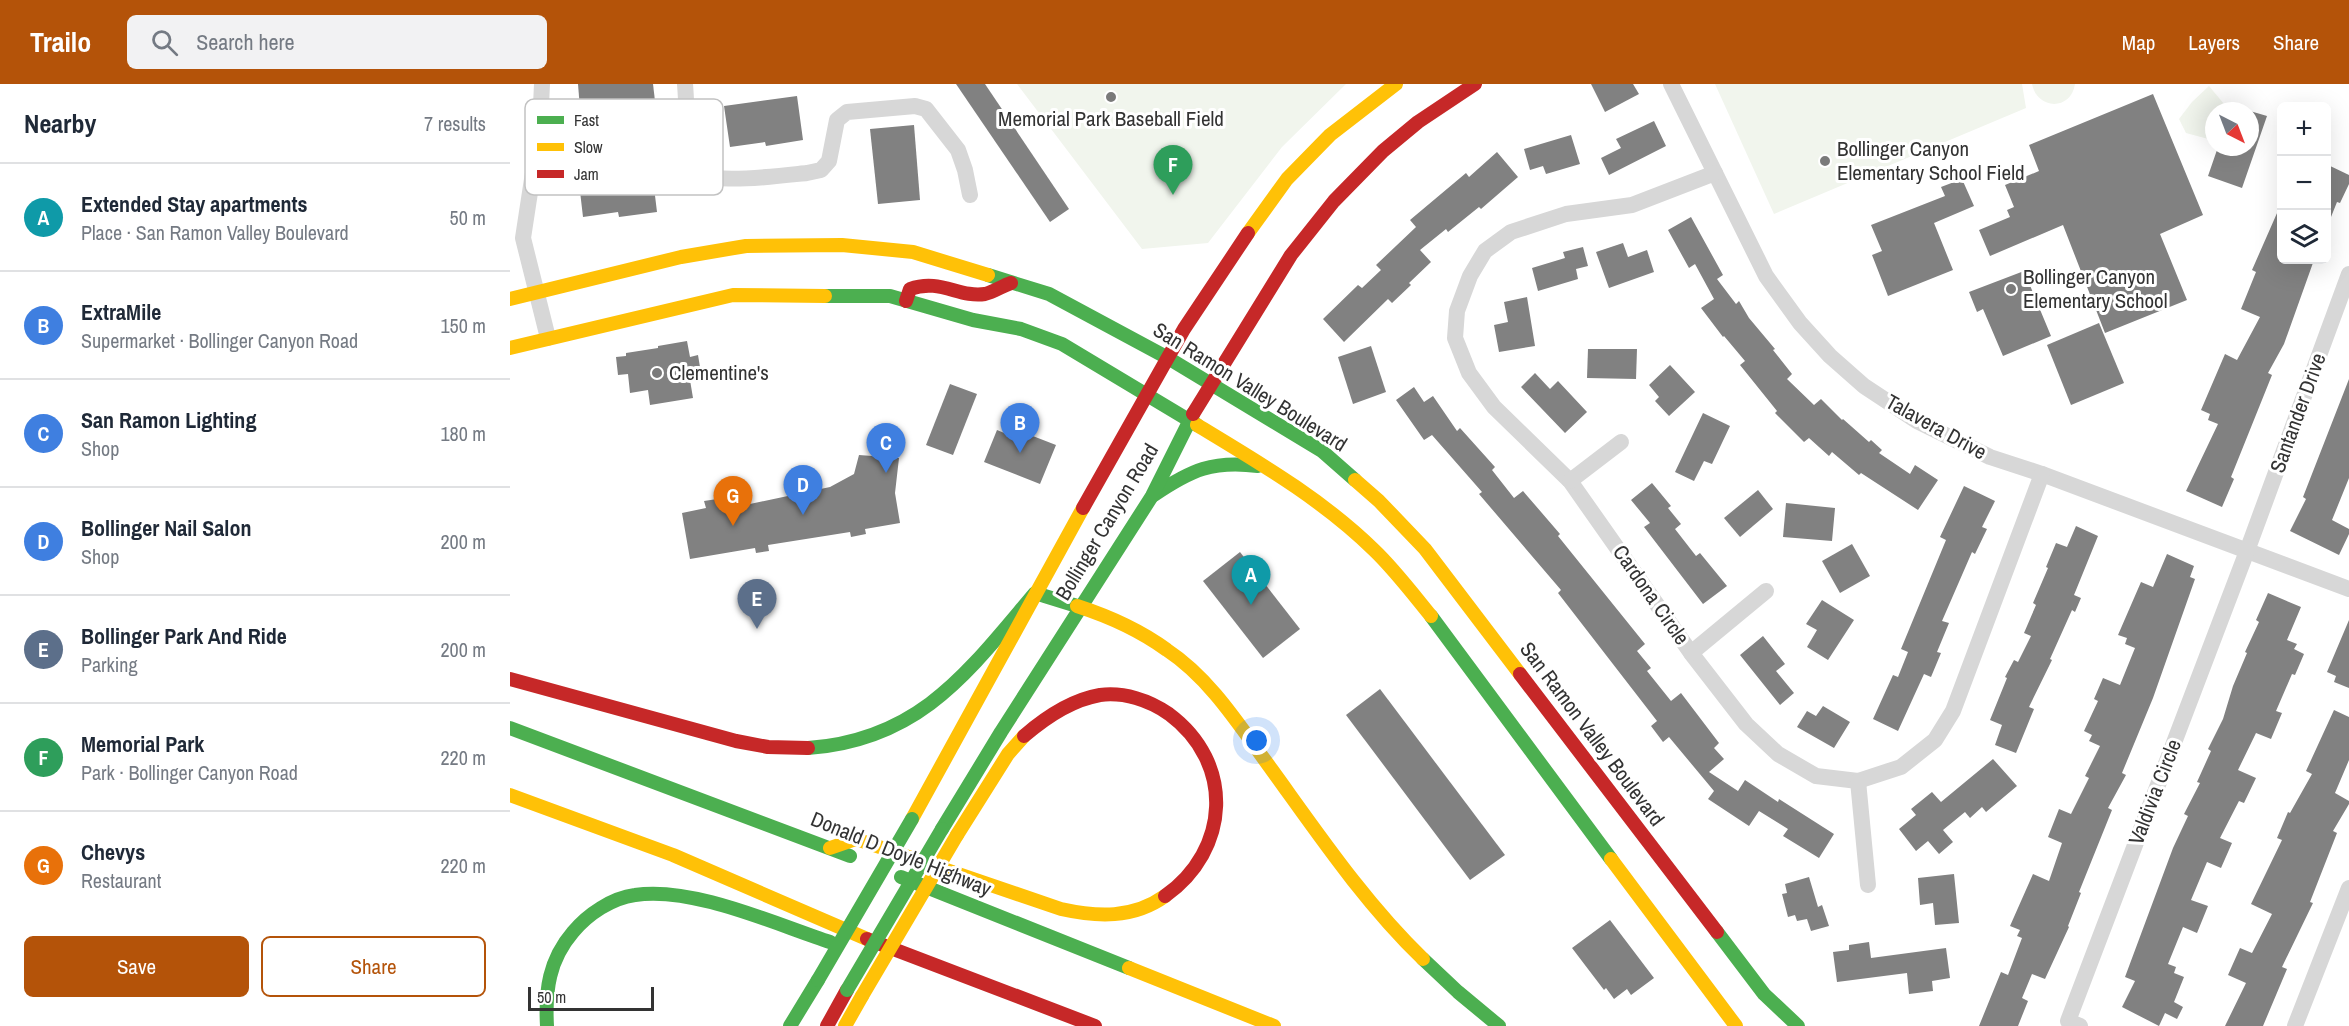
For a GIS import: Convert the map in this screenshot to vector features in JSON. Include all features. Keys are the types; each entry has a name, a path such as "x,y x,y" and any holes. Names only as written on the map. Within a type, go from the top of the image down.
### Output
{"main road":[{"name":"Bollinger Canyon Road","path":"790,1026 912,819 1035,593 1184,329 1264,209 1287,179 1330,135 1396,84"},
{"name":"Bollinger Canyon Road","path":"826,1026 942,829 1152,496 1189,421 1291,255 1334,201 1383,151 1418,122 1475,84"},
{"name":"San Ramon Valley Boulevard","path":"510,299 681,258 746,246 842,245 913,252 1049,294 1168,358 1322,451 1380,501 1425,549 1764,993 1798,1026"},
{"path":"906,301 910,289 919,285 942,285 982,295 1011,283"},
{"path":"510,348 733,295 890,296 973,320 1021,329 1062,344 1269,468 1329,512 1374,550 1428,613 1736,1026"},
{"path":"1152,496 1186,474 1212,464 1242,463 1269,468"},
{"path":"510,679 754,744 799,749 833,746 864,738 896,725 923,710 970,668 1035,593 1081,607 1118,622 1168,650 1201,680 1226,708 1361,891 1391,926 1452,988 1499,1026"},
{"path":"830,848 856,839 1061,909 1090,915 1118,915 1148,908 1172,893 1192,874 1208,848 1215,819 1216,791 1210,766 1197,742 1179,722 1155,706 1129,696 1102,695 1072,703 1045,718 1015,745 957,835 862,996 845,1026"},
{"name":"Donald D Doyle Highway","path":"510,728 830,848 1274,1026"},
{"path":"510,795 673,855 903,954 1095,1026"},
{"path":"547,1026 545,998 550,967 562,943 583,920 609,903 636,895 665,894 694,900 875,957 903,954"}],"street":[{"path":"541,99 542,84"},
{"path":"685,84 686,99"},
{"name":"Talavera Drive","path":"1671,84 1766,276 1800,323 1830,356 1864,386 1917,421 1990,457 2042,474 2349,589"},
{"path":"723,179 821,170 829,160 837,120 847,112 915,106 926,109 958,150 970,195"},
{"name":"Cardona Circle","path":"1715,173 1632,205 1566,214 1511,232 1485,252 1470,276 1457,311 1455,338 1469,373 1494,407 1570,481 1691,653 1746,724 1778,754 1816,776 1858,781 1901,767 1935,740 1953,711 2042,474"},
{"path":"529,195 522,238 548,338"},
{"name":"Santander Drive","path":"2247,551 2349,274"},
{"path":"1570,481 1621,442"},
{"name":"Valdivia Circle","path":"2080,1026 2068,1021 2247,551"},
{"path":"1691,653 1766,591"},
{"path":"1858,781 1868,885"},
{"path":"2295,1026 2349,888"}],"shaded area":[{"path":"1017,84 1346,84 1282,147 1208,243 1142,249"},
{"name":"Bollinger Canyon Elementary School Field","path":"1715,84 2022,84 2026,108 1774,214"},
{"path":"2032,84 2075,84 2067,99 2054,104 2040,99"},
{"path":"2209,86 2222,102 2205,102 2205,138 2186,133 2179,119 2192,102"}],"building":[{"path":"578,84 653,84 655,99 579,99"},
{"path":"956,84 985,84 1069,209 1050,222"},
{"path":"1591,84 1633,84 1639,94 1605,112"},
{"path":"2153,94 2203,215 2160,234 2187,300 2105,333 2063,225 1990,256 1979,230 2010,217 2007,210 2014,207 2005,185 2039,171 2029,145"},
{"path":"797,96 803,140 766,146 765,142 730,147 724,106"},
{"path":"2259,114 2267,116 2259,139"},
{"path":"1654,121 1666,146 1609,175 1601,158 1621,148 1616,139"},
{"path":"914,125 920,200 878,204 870,129"},
{"path":"1571,135 1580,164 1546,174 1543,166 1530,170 1524,149"},
{"path":"1497,152 1518,177 1481,209 1479,207 1448,232 1446,229 1420,250 1431,262 1392,303 1388,299 1344,342 1323,319 1358,285 1362,288 1381,270 1376,265 1416,227 1410,220 1466,173 1469,177"},
{"path":"2215,156 2253,156 2242,188 2208,176"},
{"path":"2331,166 2349,175 2349,184 2340,203 2337,202 2331,217"},
{"path":"1962,179 1974,206 1934,223 1953,270 1888,296 1872,255 1882,251 1871,225 1945,196 1941,187"},
{"path":"580,195 655,195 657,212 619,217 618,212 583,217"},
{"path":"2277,213 2277,264 2313,264 2284,344 2268,373 2272,375 2231,477 2234,479 2222,507 2186,491 2218,424 2208,420 2210,414 2201,410 2225,354 2237,360 2260,317 2241,309 2256,272 2252,270"},
{"path":"1691,217 1723,275 1717,279 1736,304 1739,301 1749,318 1775,349 1773,350 1792,374 1787,379 1814,405 1821,399 1842,420 1882,450 1879,453 1910,474 1915,465 1938,480 1918,510 1861,473 1859,475 1832,452 1829,456 1809,438 1804,442 1775,413 1777,411 1740,365 1745,361 1701,308 1714,299 1695,264 1689,268 1668,230"},
{"path":"1623,243 1628,257 1647,250 1654,272 1609,288 1596,252"},
{"path":"1583,247 1588,266 1576,269 1578,279 1538,291 1532,268 1565,258 1563,252"},
{"path":"2024,271 2051,336 2003,356 1983,309 1977,312 1969,292"},
{"path":"1527,297 1535,346 1499,352 1494,325 1508,322 1504,302"},
{"path":"2099,323 2124,383 2071,405 2047,345"},
{"name":"Clementine's","path":"687,341 690,357 698,355 701,373 689,374 693,398 650,405 648,390 630,393 628,374 618,375 616,357"},
{"path":"1371,346 1386,392 1353,404 1338,357"},
{"path":"1588,349 1637,349 1636,379 1587,378"},
{"path":"1670,365 1695,392 1669,416 1655,401 1659,397 1649,385"},
{"path":"1535,373 1550,389 1558,381 1587,412 1565,433 1521,387"},
{"path":"2349,379 2349,478 2332,520 2349,529 2339,555 2290,531 2306,499 2303,497"},
{"path":"950,384 977,394 953,455 926,445"},
{"path":"1414,387 1424,402 1433,396 1457,431 1460,428 1495,467 1492,470 1514,498 1523,491 1560,534 1558,536 1645,644 1637,651 1651,668 1647,671 1671,701 1681,693 1719,743 1714,748 1724,759 1709,772 1738,791 1745,780 1834,834 1819,858 1783,836 1788,829 1759,811 1749,826 1708,799 1714,791 1669,737 1663,742 1651,726 1657,721 1558,593 1561,590 1479,494 1482,492 1432,435 1424,440 1396,400"},
{"path":"1703,413 1730,426 1712,464 1704,461 1694,481 1675,472"},
{"path":"1012,428 1056,445 1040,484 984,462 997,430 1009,435"},
{"path":"859,455 899,458 895,493 900,523 865,529 866,534 851,537 850,532 768,545 769,551 756,553 755,548 690,559 682,513 706,508 704,501 730,497 731,508 830,487 854,474"},
{"path":"1652,483 1671,506 1668,508 1681,524 1675,529 1696,556 1700,553 1727,586 1703,604 1644,527 1650,523 1631,500"},
{"path":"1964,486 1995,501 1982,527 1987,529 1975,554 1972,552 1942,621 1949,623 1937,652 1941,653 1931,677 1924,674 1898,731 1873,719 1893,675 1898,677 1908,652 1901,649 1946,540 1940,537"},
{"path":"1758,490 1773,509 1740,537 1724,518"},
{"path":"1786,503 1835,508 1832,541 1783,537"},
{"path":"2076,526 2098,536 2074,595 2081,598 2075,612 2072,610 2050,659 2052,660 2029,707 2034,709 2016,753 1995,745 2002,725 1990,720 2007,678 2005,677 2014,660 2018,662 2031,636 2024,633 2036,605 2033,603 2056,543 2067,547"},
{"path":"1852,544 1870,576 1840,593 1822,561"},
{"path":"1240,552 1300,629 1263,658 1203,581"},
{"path":"2167,554 2194,566 2190,577 2195,579 2153,698 2122,773 2126,775 2108,808 2112,810 2079,892 2081,893 2069,927 2045,979 2032,974 2022,998 2028,1001 2018,1026 1979,1026 2001,972 2008,975 2022,938 2017,936 2020,930 2010,926 2033,874 2049,881 2062,843 2048,837 2059,809 2071,814 2089,778 2085,776 2100,746 2089,741 2092,735 2084,731 2098,701 2094,699 2103,678 2120,685 2135,648 2125,644 2127,638 2118,635 2141,582 2153,587"},
{"path":"2268,593 2301,607 2287,640 2297,644 2294,649 2304,654 2295,675 2292,674 2276,711 2282,713 2271,739 2256,733 2238,770 2256,778 2244,803 2239,801 2220,838 2232,843 2221,868 2207,862 2191,900 2208,906 2197,933 2183,927 2168,964 2176,967 2174,973 2184,977 2174,1002 2183,1007 2177,1019 2165,1013 2159,1026 2122,1007 2135,981 2125,977 2173,848 2188,816 2184,814 2200,783 2197,782 2211,751 2208,749 2223,719 2233,686 2247,653 2245,652 2259,622 2256,620"},
{"path":"1822,600 1854,620 1828,660 1807,647 1817,630 1806,624"},
{"path":"2349,620 2349,688 2334,682 2336,676 2327,672"},
{"path":"1763,636 1785,664 1776,671 1794,693 1780,705 1740,655"},
{"path":"1380,689 1505,855 1470,880 1346,715"},
{"path":"1823,706 1850,722 1834,748 1797,727 1807,711 1816,716"},
{"path":"2334,710 2349,717 2349,760 2335,793 2349,801 2349,804 2333,831 2337,833 2310,902 2313,903 2282,967 2287,969 2263,1026 2225,1026 2246,983 2228,975 2240,948 2252,953 2272,914 2251,904 2282,840 2277,838 2288,812 2290,813 2312,774 2306,771"},
{"path":"1993,759 2017,786 1986,812 1982,807 1970,818 1965,812 1943,830 1953,842 1939,854 1928,841 1916,851 1899,829 1916,815 1911,809 1932,792 1941,802"},
{"path":"1954,874 1959,923 1935,925 1933,903 1920,905 1918,878"},
{"path":"1809,877 1818,907 1822,905 1829,926 1811,931 1807,919 1797,921 1795,915 1788,917 1782,894 1787,893 1785,884"},
{"path":"1610,920 1654,978 1631,995 1627,989 1614,999 1606,988 1604,990 1572,948"},
{"path":"1869,942 1871,958 1946,948 1950,978 1932,981 1933,991 1909,994 1907,973 1837,982 1833,952 1849,950 1849,945"}],"traffic: fast":[{"path":"988,275 1049,294 1168,358 1322,451 1355,480"},
{"path":"825,296 890,296 973,320 1021,329 1062,344 1197,425"},
{"path":"942,829 1001,732 1152,496 1193,414"},
{"path":"1154,495 1191,473 1203,469 1228,464 1258,466"},
{"path":"808,748 847,742 881,732 911,716 963,675 1035,593 1077,606"},
{"path":"1431,616 1611,859"},
{"path":"510,728 850,856"},
{"path":"818,980 912,819"},
{"path":"847,990 942,829"},
{"path":"901,877 1129,968"},
{"path":"547,1026 550,976 565,943 579,925 593,913 609,903 626,897 657,894 707,901 830,942"},
{"path":"1717,932 1764,994 1798,1026"},
{"path":"1423,959 1499,1026"},
{"path":"790,1026 818,980"}],"traffic: slow":[{"path":"1248,233 1287,179 1330,135 1396,84"},
{"path":"510,299 681,257 746,246 842,245 913,252 988,275"},
{"path":"510,348 733,295 825,296"},
{"path":"1197,425 1289,482 1333,514 1381,557 1431,616"},
{"path":"1355,480 1379,501 1425,549 1520,674"},
{"path":"912,819 1083,508"},
{"path":"1077,606 1135,630 1167,650 1198,675 1237,721 1362,892 1423,959"},
{"path":"957,835 1008,754 1024,736"},
{"path":"510,795 673,855 867,939"},
{"path":"862,996 957,835"},
{"path":"830,848 856,839 1074,912 1088,914 1128,912 1140,909 1165,896"},
{"path":"1611,859 1736,1026"},
{"path":"1129,968 1274,1026"},
{"path":"845,1026 862,996"}],"traffic: jam":[{"path":"1193,414 1291,255 1334,201 1383,151 1418,122 1475,84"},
{"path":"1083,508 1184,329 1248,233"},
{"path":"906,301 910,289 921,286 985,294 1011,283"},
{"path":"1520,674 1717,932"},
{"path":"510,679 736,741 768,747 808,748"},
{"path":"1024,736 1041,722 1069,705 1089,697 1109,694 1136,698 1153,705 1169,714 1190,734 1205,757 1214,781 1216,806 1212,831 1202,855 1187,877 1165,896"},
{"path":"867,939 1095,1026"},
{"path":"827,1026 847,990"}],"place":[{"name":"Memorial Park Baseball Field","path":"1111,97"},
{"name":"Bollinger Canyon Elementary School Field","path":"1825,161"},
{"name":"Memorial Park","path":"1173,195"},
{"name":"Bollinger Canyon Elementary School","path":"2011,289"},
{"name":"Clementine's","path":"657,373"},
{"name":"ExtraMile","path":"1020,453"},
{"name":"San Ramon Lighting","path":"886,473"},
{"name":"Bollinger Nail Salon","path":"803,515"},
{"name":"Chevys","path":"733,526"},
{"name":"Extended Stay apartments","path":"1251,605"},
{"name":"Bollinger Park And Ride","path":"757,629"}]}
